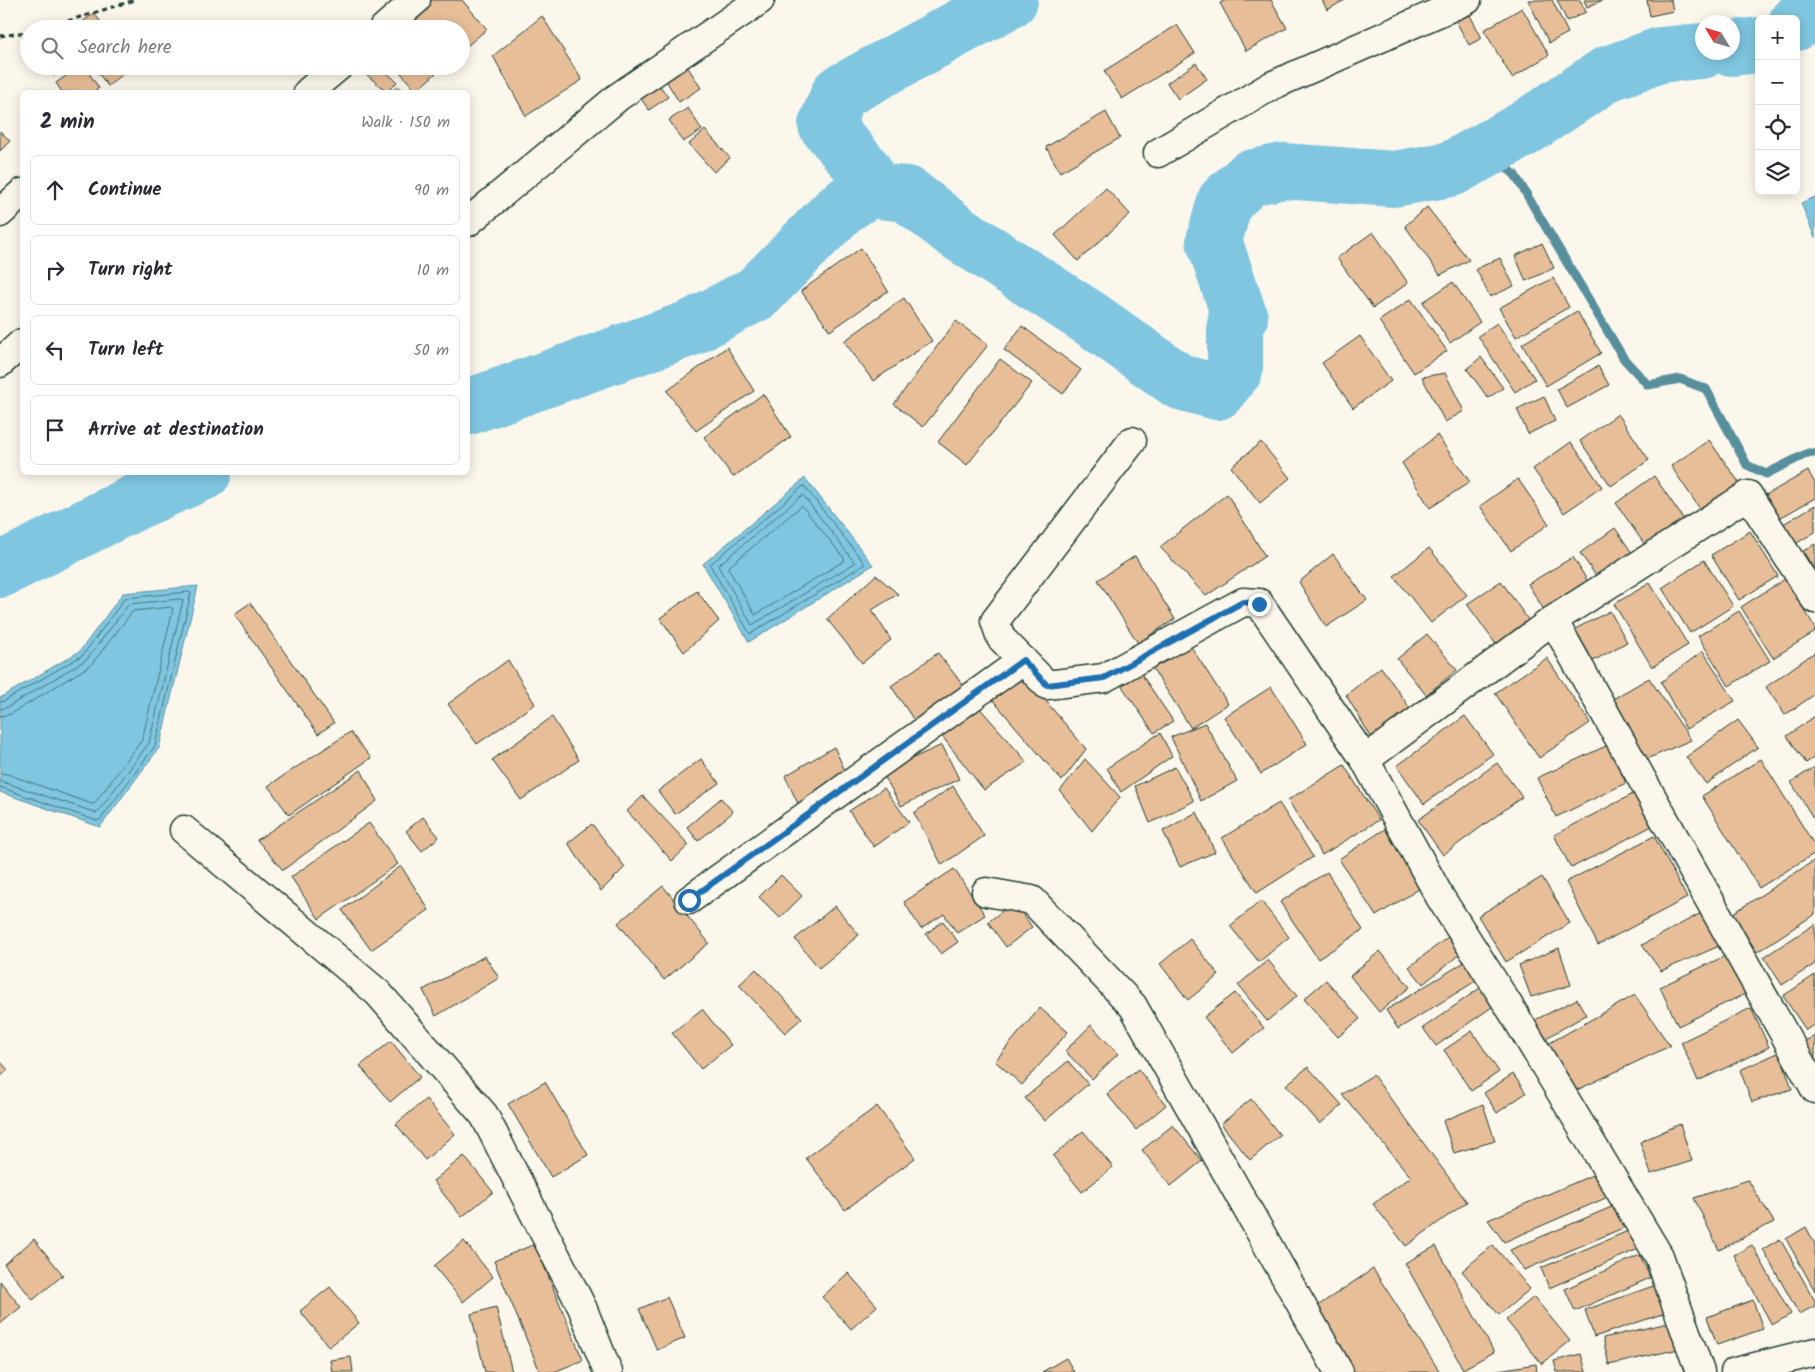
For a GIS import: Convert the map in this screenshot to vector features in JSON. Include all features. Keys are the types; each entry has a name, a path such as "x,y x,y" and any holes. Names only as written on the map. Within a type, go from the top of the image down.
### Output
{"street":[{"path":"393,20 416,0"},
{"path":"470,220 618,97 760,0"},
{"path":"1158,153 1271,86 1467,0"},
{"path":"310,90 328,75"},
{"path":"0,213 20,195"},
{"path":"0,363 20,346"},
{"path":"1132,441 995,620 1001,638 1047,685 1104,678 1243,602 1259,604 1365,760 1440,897 1514,1014 1659,1256 1700,1372"},
{"path":"1365,760 1553,620 1748,495 1815,599"},
{"path":"1553,620 1815,1090"},
{"path":"689,900 1023,660"},
{"path":"184,830 378,993 484,1115 582,1307 608,1372"},
{"path":"986,892 1032,900 1133,1006 1339,1372"},
{"path":"1735,1372 1815,1352"}],"path":[{"path":"71,20 135,0"},
{"path":"0,36 20,33"}],"water":[{"path":"1815,197 1815,238 1801,203"},
{"path":"805,478 873,565 749,642 703,564"},
{"path":"198,586 159,748 100,827 0,792 0,698 80,651 123,593"}],"building":[{"path":"421,0 462,0 487,29 470,43 470,20 398,20"},
{"path":"1226,0 1271,0 1287,28 1246,51 1220,3"},
{"path":"1322,0 1345,0 1327,10"},
{"path":"1528,0 1552,0 1568,33 1549,43"},
{"path":"1557,0 1580,0 1586,12 1567,21"},
{"path":"1584,0 1603,0 1587,7"},
{"path":"1647,0 1671,0 1673,11 1650,16"},
{"path":"1464,4 1482,38 1469,45 1451,12"},
{"path":"1522,8 1549,55 1512,78 1484,30"},
{"path":"94,13 99,20 85,20"},
{"path":"542,16 582,80 526,116 493,56"},
{"path":"1177,25 1195,53 1122,99 1104,71"},
{"path":"682,58 701,88 679,102 661,72"},
{"path":"1196,63 1207,79 1178,99 1167,83"},
{"path":"67,75 90,75 99,88 96,90 61,90 56,83"},
{"path":"100,75 122,75 108,86"},
{"path":"367,75 390,75 397,82 389,90 385,90"},
{"path":"403,75 434,75 417,90"},
{"path":"653,76 668,97 649,110 634,89"},
{"path":"397,86 402,90 393,90"},
{"path":"688,108 702,130 683,142 669,120"},
{"path":"1106,112 1120,138 1060,172 1046,147"},
{"path":"705,130 730,158 714,172 689,144"},
{"path":"0,131 10,141 0,151"},
{"path":"1106,188 1130,214 1078,261 1055,235"},
{"path":"1427,207 1469,260 1440,275 1405,226"},
{"path":"1373,232 1408,283 1373,308 1337,258"},
{"path":"1542,243 1554,268 1526,281 1515,256"},
{"path":"861,248 888,291 830,331 801,291"},
{"path":"1500,258 1514,286 1490,297 1476,269"},
{"path":"1553,278 1569,307 1516,337 1499,308"},
{"path":"1453,282 1480,322 1450,343 1423,302"},
{"path":"904,298 932,341 873,381 844,341"},
{"path":"1411,299 1447,351 1414,373 1379,321"},
{"path":"1577,311 1601,353 1546,386 1522,344"},
{"path":"956,321 988,345 923,427 894,404"},
{"path":"1497,323 1535,379 1515,392 1478,336"},
{"path":"1022,326 1081,370 1063,394 1004,350"},
{"path":"1360,336 1391,381 1353,408 1322,363"},
{"path":"727,347 754,391 696,431 667,391"},
{"path":"1481,357 1503,388 1488,398 1467,369"},
{"path":"1000,359 1032,383 967,465 938,442"},
{"path":"1598,366 1609,385 1567,408 1557,389"},
{"path":"1445,373 1464,411 1445,422 1422,377"},
{"path":"763,394 791,437 733,477 704,437"},
{"path":"1544,396 1555,421 1528,434 1517,409"},
{"path":"1618,414 1649,460 1611,486 1580,441"},
{"path":"1437,435 1470,482 1430,508 1402,463"},
{"path":"1709,440 1741,485 1702,512 1671,466"},
{"path":"1261,442 1290,478 1260,503 1231,467"},
{"path":"1571,442 1602,487 1564,513 1533,469"},
{"path":"1808,471 1815,483 1815,498 1778,519 1764,496"},
{"path":"1654,476 1685,521 1647,548 1616,503"},
{"path":"1518,479 1549,524 1511,551 1480,506"},
{"path":"1227,494 1265,556 1206,596 1160,547"},
{"path":"1815,505 1815,532 1792,546 1780,526"},
{"path":"1615,528 1634,556 1599,580 1580,553"},
{"path":"1750,531 1778,576 1739,600 1711,555"},
{"path":"1815,544 1815,571 1803,551"},
{"path":"1429,548 1467,595 1431,623 1394,576"},
{"path":"1333,554 1367,600 1326,627 1299,582"},
{"path":"1135,556 1175,619 1138,643 1098,580"},
{"path":"1573,557 1591,587 1547,615 1528,584"},
{"path":"1704,560 1733,606 1690,633 1662,588"},
{"path":"876,575 898,594 872,610 891,640 862,663 827,619"},
{"path":"1785,579 1815,627 1815,632 1773,658 1741,607"},
{"path":"1501,581 1533,627 1500,650 1467,604"},
{"path":"1650,583 1688,645 1652,667 1614,604"},
{"path":"697,591 719,621 684,652 660,618"},
{"path":"250,603 334,723 318,734 234,614"},
{"path":"1610,611 1627,642 1593,661 1575,629"},
{"path":"1739,611 1770,661 1729,686 1698,636"},
{"path":"1427,634 1457,670 1426,695 1397,659"},
{"path":"1188,642 1228,704 1191,728 1151,666"},
{"path":"1703,651 1735,701 1686,729 1661,682"},
{"path":"1815,652 1815,694 1785,715 1766,687"},
{"path":"938,653 970,694 922,732 891,686"},
{"path":"1547,658 1590,723 1539,758 1495,693"},
{"path":"508,660 535,704 477,744 448,704"},
{"path":"1136,666 1173,721 1154,733 1117,679"},
{"path":"1381,667 1414,714 1373,740 1346,695"},
{"path":"1024,675 1086,749 1062,781 991,698"},
{"path":"1649,678 1691,740 1647,759 1611,700"},
{"path":"1271,687 1307,744 1261,774 1224,717"},
{"path":"977,705 1027,762 984,790 941,735"},
{"path":"1465,716 1493,754 1424,804 1397,766"},
{"path":"1815,716 1815,757 1806,763 1787,736"},
{"path":"552,717 579,760 521,800 492,760"},
{"path":"1738,720 1758,747 1706,784 1686,757"},
{"path":"1205,723 1237,781 1201,801 1171,737"},
{"path":"350,732 371,758 289,815 268,786"},
{"path":"1160,733 1172,756 1121,792 1107,768"},
{"path":"942,745 959,779 901,806 882,772"},
{"path":"1608,745 1626,783 1556,817 1537,778"},
{"path":"834,747 848,777 801,810 785,776"},
{"path":"701,759 719,783 675,814 658,791"},
{"path":"1085,759 1120,797 1092,831 1060,791"},
{"path":"1761,759 1815,846 1815,853 1759,888 1702,796"},
{"path":"1497,763 1522,797 1443,855 1418,820"},
{"path":"1344,765 1379,820 1322,855 1288,800"},
{"path":"1175,767 1194,801 1150,823 1135,786"},
{"path":"1815,767 1815,821 1791,782"},
{"path":"361,770 377,801 283,870 257,840"},
{"path":"953,786 984,836 942,865 914,813"},
{"path":"884,788 909,822 874,847 849,811"},
{"path":"1635,793 1652,826 1571,868 1554,835"},
{"path":"643,796 689,845 672,861 627,811"},
{"path":"721,798 733,812 698,841 687,827"},
{"path":"1279,803 1313,857 1257,893 1222,838"},
{"path":"1197,812 1215,852 1180,867 1163,831"},
{"path":"423,817 439,837 422,851 406,831"},
{"path":"369,823 398,864 319,919 291,877"},
{"path":"592,824 625,867 601,891 568,843"},
{"path":"1385,829 1422,887 1376,916 1339,859"},
{"path":"1654,836 1687,898 1598,945 1566,882"},
{"path":"1815,860 1815,914 1757,952 1732,914"},
{"path":"401,866 429,910 371,950 342,910"},
{"path":"954,869 985,915 957,933 944,914 921,929 904,902"},
{"path":"1327,872 1363,930 1318,959 1280,902"},
{"path":"781,875 802,896 780,918 759,897"},
{"path":"1542,877 1570,923 1506,962 1478,916"},
{"path":"663,886 709,943 664,980 618,923"},
{"path":"1261,901 1289,937 1259,962 1230,926"},
{"path":"1014,902 1032,927 1006,947 988,922"},
{"path":"835,906 859,935 819,968 795,939"},
{"path":"1701,913 1724,944 1661,971 1642,945"},
{"path":"943,921 958,942 941,954 926,934"},
{"path":"1815,924 1815,964 1782,985 1764,957"},
{"path":"1453,933 1466,949 1423,984 1409,967"},
{"path":"1190,939 1219,975 1188,1000 1160,964"},
{"path":"1559,948 1571,985 1531,997 1519,965"},
{"path":"1380,951 1410,987 1379,1012 1350,976"},
{"path":"1731,953 1749,992 1678,1026 1660,987"},
{"path":"485,956 499,978 436,1016 423,990"},
{"path":"1268,960 1297,996 1267,1021 1238,985"},
{"path":"1468,960 1479,979 1398,1029 1386,1010"},
{"path":"756,969 802,1018 785,1033 739,985"},
{"path":"1815,975 1815,1024 1806,1030 1783,996"},
{"path":"1326,980 1360,1019 1338,1037 1304,999"},
{"path":"1490,981 1502,1000 1436,1046 1423,1028"},
{"path":"1235,993 1264,1028 1233,1053 1204,1017"},
{"path":"1635,995 1670,1046 1575,1091 1546,1045"},
{"path":"1577,999 1586,1015 1541,1041 1531,1022"},
{"path":"1040,1008 1068,1032 1022,1085 995,1061"},
{"path":"1751,1008 1769,1047 1698,1081 1681,1042"},
{"path":"702,1009 731,1045 701,1069 672,1033"},
{"path":"1091,1025 1118,1054 1092,1079 1065,1051"},
{"path":"1472,1031 1499,1072 1471,1091 1444,1050"},
{"path":"1815,1036 1815,1060 1805,1041"},
{"path":"391,1041 420,1077 390,1102 360,1066"},
{"path":"1780,1052 1792,1089 1752,1102 1740,1070"},
{"path":"0,1061 8,1070 0,1077"},
{"path":"1068,1061 1088,1084 1045,1121 1025,1098"},
{"path":"1308,1067 1342,1105 1320,1124 1286,1085"},
{"path":"1138,1069 1166,1105 1136,1130 1107,1094"},
{"path":"1513,1074 1526,1093 1497,1113 1484,1093"},
{"path":"1373,1075 1467,1202 1406,1246 1373,1204 1411,1177 1342,1094"},
{"path":"545,1082 588,1155 551,1177 508,1104"},
{"path":"426,1099 455,1134 425,1160 396,1124"},
{"path":"1251,1099 1280,1135 1250,1160 1221,1124"},
{"path":"1483,1104 1495,1141 1454,1153 1443,1121"},
{"path":"877,1106 915,1158 845,1210 806,1158"},
{"path":"1680,1124 1692,1161 1651,1174 1640,1142"},
{"path":"1173,1125 1202,1161 1171,1186 1142,1150"},
{"path":"1083,1131 1113,1167 1082,1192 1053,1156"},
{"path":"464,1156 493,1192 462,1217 433,1181"},
{"path":"1597,1173 1608,1197 1504,1242 1488,1220"},
{"path":"1748,1180 1774,1222 1719,1250 1694,1198"},
{"path":"1621,1203 1630,1225 1524,1270 1510,1250"},
{"path":"1806,1227 1815,1244 1815,1291 1786,1239"},
{"path":"1635,1228 1643,1247 1549,1288 1541,1268"},
{"path":"34,1239 63,1275 33,1300 4,1264"},
{"path":"1780,1239 1815,1301 1815,1306 1799,1314 1763,1249"},
{"path":"464,1241 493,1277 463,1302 434,1266"},
{"path":"535,1244 583,1360 554,1372 540,1372 494,1261"},
{"path":"1493,1245 1530,1289 1499,1315 1462,1271"},
{"path":"1752,1245 1791,1314 1772,1325 1734,1255"},
{"path":"1436,1246 1494,1352 1463,1369 1405,1263"},
{"path":"1640,1255 1650,1278 1575,1311 1565,1289"},
{"path":"1373,1269 1440,1372 1349,1372 1313,1309"},
{"path":"848,1273 877,1306 851,1329 822,1297"},
{"path":"0,1281 21,1307 0,1324"},
{"path":"1659,1284 1668,1312 1594,1337 1585,1310"},
{"path":"330,1287 359,1323 329,1347 300,1311"},
{"path":"667,1297 685,1338 657,1350 639,1309"},
{"path":"1534,1297 1570,1341 1542,1364 1506,1320"},
{"path":"1753,1300 1763,1329 1717,1345 1707,1317"},
{"path":"496,1307 512,1372 485,1372 471,1314"},
{"path":"1677,1321 1683,1348 1609,1365 1603,1338"},
{"path":"1581,1354 1586,1372 1557,1372 1554,1361"},
{"path":"351,1357 353,1372 332,1372 330,1360"},
{"path":"1066,1358 1074,1372 1042,1372"},
{"path":"1536,1364 1537,1372 1485,1372"}],"waterway":[{"path":"868,190 864,170 826,125 839,93 1010,0"},
{"path":"1800,20 1815,10"},
{"path":"1740,47 1755,45"},
{"path":"470,406 691,328 757,293 841,208 868,190 907,194 955,231 1091,319 1180,382 1217,392 1235,370 1235,323 1240,318 1214,241 1225,201 1250,178 1283,171 1394,179 1451,169 1524,129 1607,74 1660,55 1695,52"},
{"path":"1487,149 1515,175 1624,359 1648,385 1680,379 1706,389 1747,465 1766,474 1808,453 1815,453"},
{"path":"0,570 138,501 197,475"}],"route":[{"path":"689,900 1023,660 1047,685 1104,678 1243,602 1259,604"}]}
